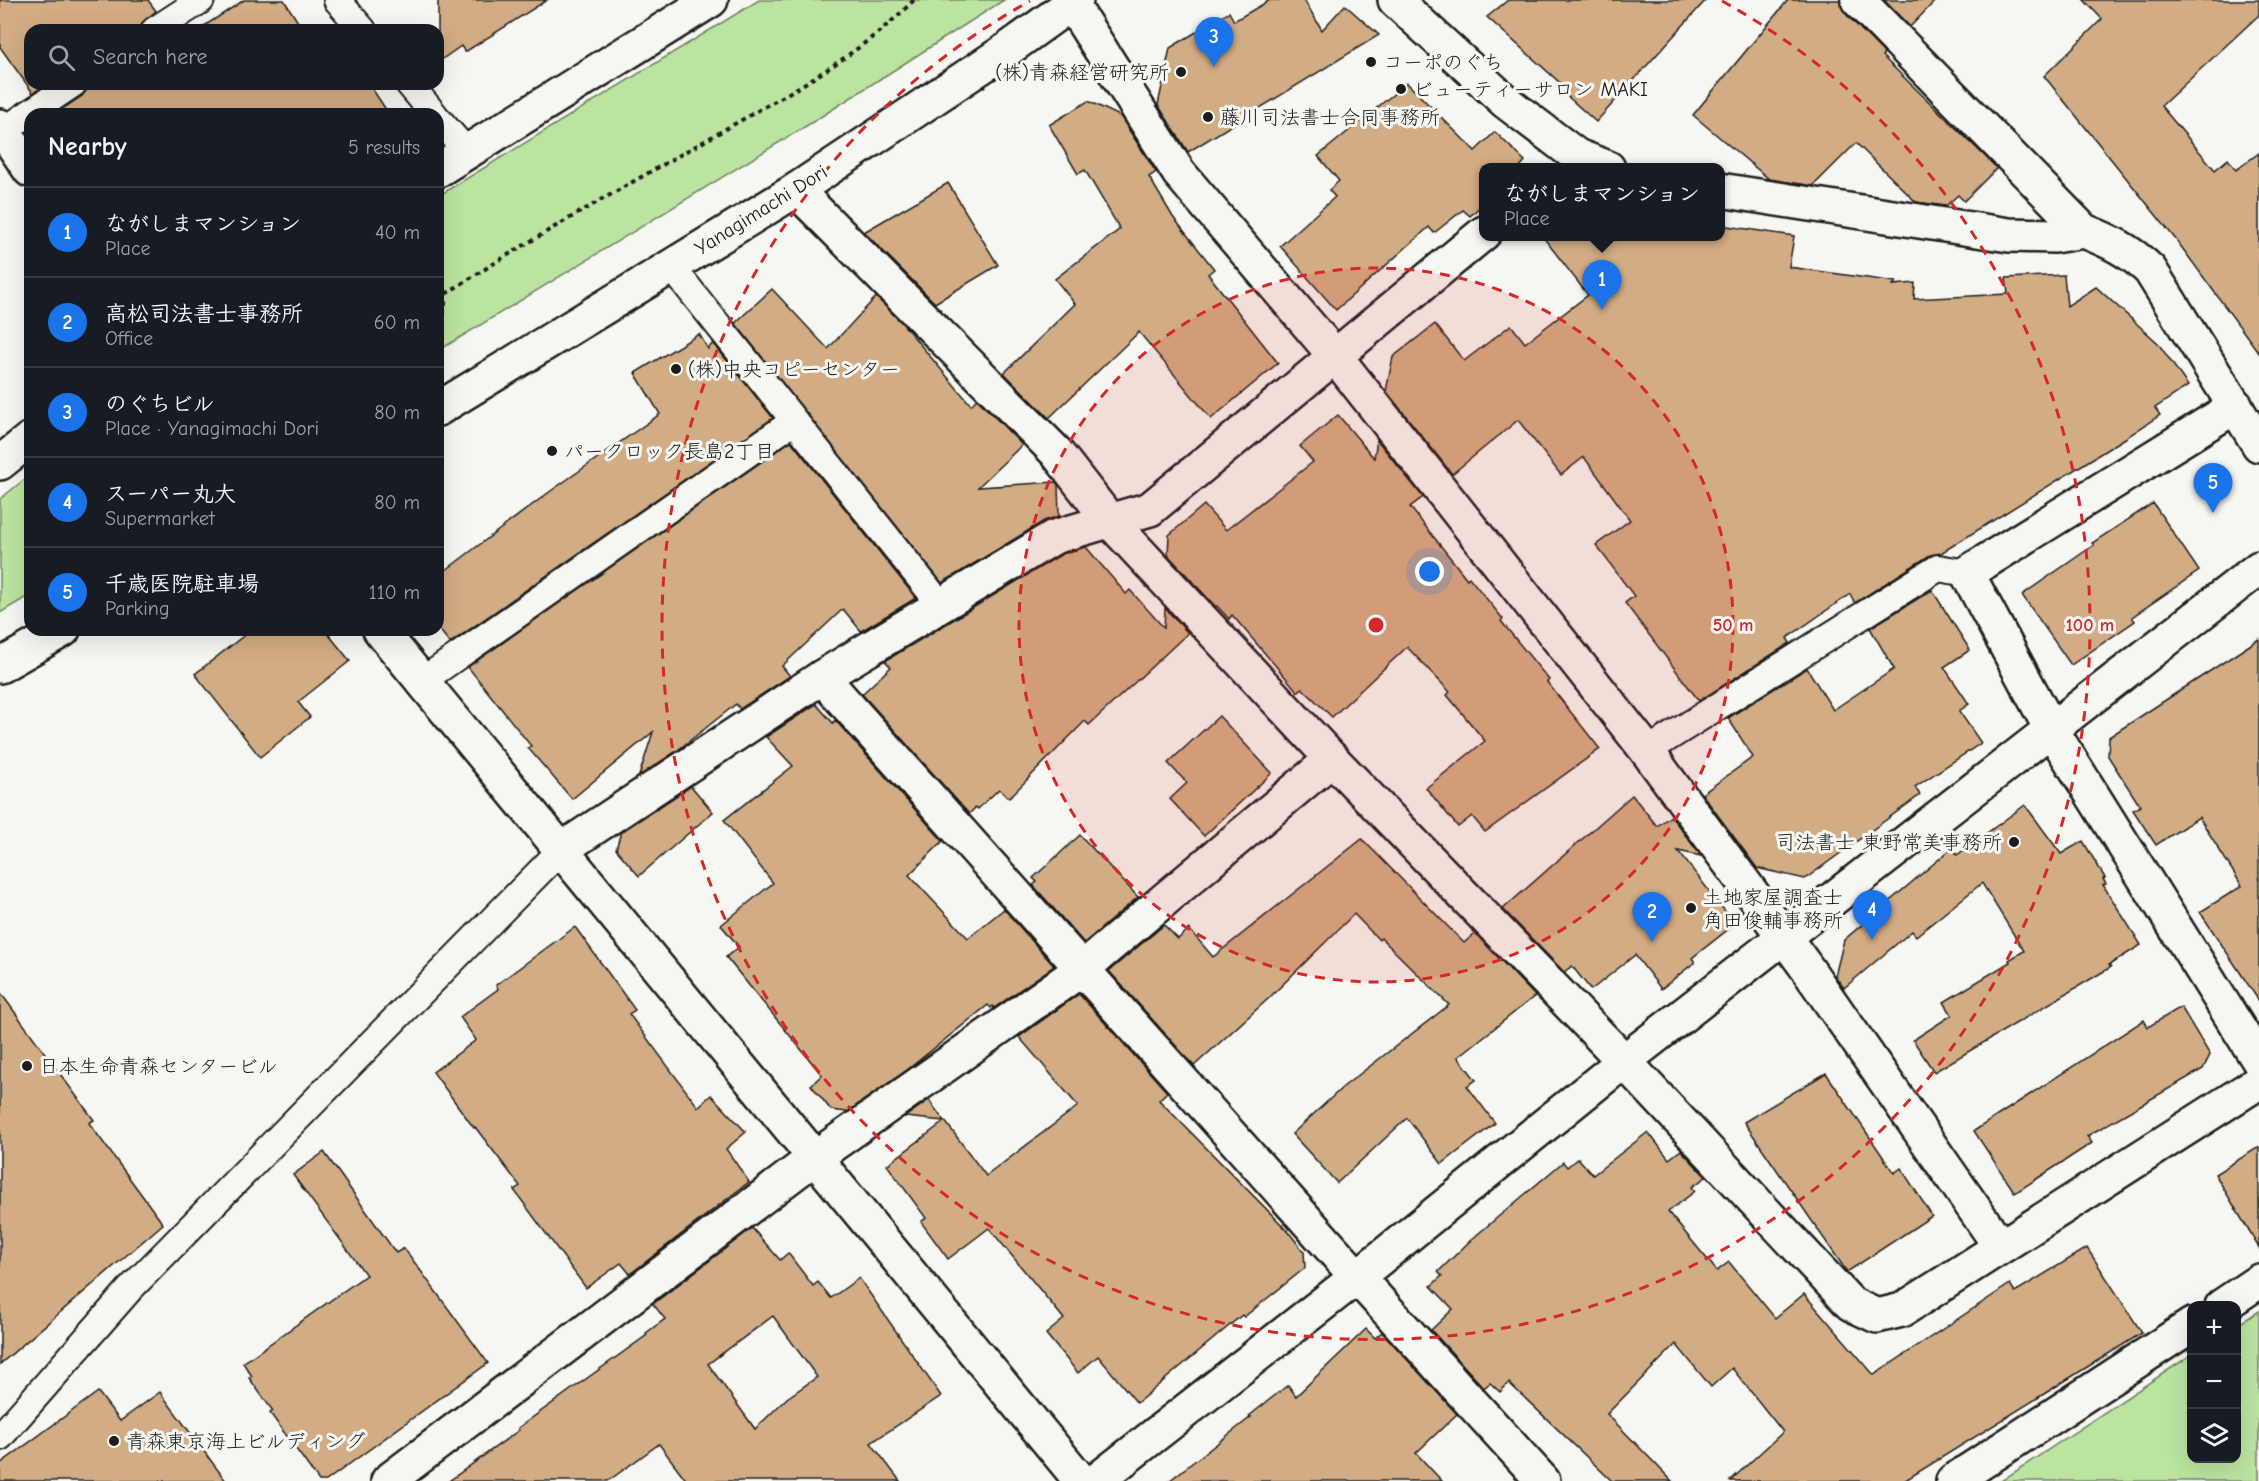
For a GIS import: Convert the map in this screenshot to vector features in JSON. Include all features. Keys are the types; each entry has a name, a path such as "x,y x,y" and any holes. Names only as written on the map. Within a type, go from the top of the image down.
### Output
{"street":[{"path":"444,166 711,0"},
{"path":"1395,0 1569,162"},
{"path":"1858,0 2085,231 2116,243 2135,255 2150,270 2259,445"},
{"path":"1074,2 1179,173 1335,356 1647,751 1784,936 2000,1246"},
{"name":"Yanagimachi Dori","path":"444,405 796,190 1008,49 1074,2"},
{"path":"2,128 24,161"},
{"path":"796,190 1056,452 1109,520 1332,759 1624,1061 1851,1304 1877,1316 1902,1310 2259,1082"},
{"path":"1725,191 2009,235 2054,237 2085,231"},
{"path":"562,849 822,677 1054,537 1150,508 1479,237"},
{"path":"2236,406 1967,573 2051,729 2259,1061"},
{"path":"0,463 24,445"},
{"path":"1096,1481 1357,1277 1624,1061 2259,567"},
{"path":"0,666 52,636"},
{"path":"385,636 1081,1481"},
{"path":"822,677 1357,1277 1543,1481"},
{"path":"388,1481 814,1158 1082,969 1332,759"},
{"path":"2228,1301 2259,1281"},
{"path":"1953,1481 2187,1328"}],"lane":[{"path":"164,24 201,0"},
{"path":"341,1 358,24"},
{"path":"34,108 63,90"},
{"path":"414,90 429,108"},
{"path":"2,128 24,114"},
{"path":"444,126 466,152"},
{"path":"671,266 942,605"},
{"path":"422,681 794,421"},
{"path":"1647,751 1938,568 1967,573"},
{"path":"0,1437 130,1289 562,849"}],"path":[{"path":"444,312 444,295 510,253 819,75 889,25 914,0"}],"green space":[{"path":"759,0 1004,0 811,123 444,347 444,192"},
{"path":"24,480 24,599 0,613 0,499"},
{"path":"2259,1311 2259,1481 2001,1481 2187,1358 2187,1463 2241,1463 2241,1322"}],"building":[{"path":"0,0 148,0 156,11 142,24 24,24 24,80 0,47"},
{"path":"244,0 284,0 299,24 207,24"},
{"path":"438,0 547,0 465,52 461,46 444,58 444,24 438,24"},
{"path":"1270,0 1304,0 1322,30 1345,5 1379,35 1188,152 1158,105 1170,48 1229,12 1234,21"},
{"path":"1508,0 1706,0 1596,122 1565,94 1569,91 1487,17"},
{"path":"1788,0 1840,0 1845,13 1884,53 1882,56 1997,168 1964,201 1958,195 1946,206 1916,202 1856,143 1813,186 1769,179 1693,115"},
{"path":"1884,0 1936,0 1910,27"},
{"path":"2084,0 2259,0 2259,15 2161,106 2215,170 2228,159 2236,170 2259,153 2259,353 2177,241 2044,76 2102,19"},
{"path":"1407,83 1475,151 1495,132 1525,161 1523,163 1479,163 1479,208 1470,216 1463,210 1434,233 1429,227 1336,310 1280,246 1335,197 1329,190 1339,181 1318,156"},
{"path":"373,90 385,108 64,108 86,91"},
{"path":"1088,101 1120,116 1156,172 1149,177 1173,217 1214,269 1208,274 1278,363 1211,419 1139,332 1049,418 1004,373 1075,304 1055,279 1120,229 1085,170 1078,174 1049,125"},
{"path":"948,183 998,265 935,303 864,232"},
{"path":"1725,226 1794,236 1789,267 1896,282 1893,285 1915,283 1914,299 2008,294 2006,278 2064,275 2067,306 2096,287 2158,343 2188,386 2155,408 2160,415 2127,437 1941,553 1930,555 1855,603 1850,594 1787,638 1790,643 1699,701 1625,603 1634,596 1596,545 1630,520 1584,457 1561,475 1518,420 1452,474 1386,391 1393,357 1435,324 1464,361 1511,325 1525,343 1588,295 1546,241 1725,241"},
{"path":"772,289 828,349 876,297 902,323 971,405 977,399 1022,445 978,487 1056,482 1059,516 1044,521 942,583 735,323"},
{"path":"699,334 708,349 713,343 773,418 450,643 444,636 444,571 548,493 660,414 635,373"},
{"path":"1338,415 1374,458 1377,440 1423,497 1410,507 1467,579 1469,577 1503,619 1501,621 1549,680 1547,682 1600,749 1485,832 1472,816 1458,827 1426,788 1485,741 1447,695 1450,692 1407,647 1332,717 1302,688 1298,692 1232,615 1229,619 1216,607 1168,555 1169,535 1204,505 1226,530 1313,462 1300,446"},
{"path":"791,441 916,598 861,631 843,609 782,666 790,676 740,709 736,704 678,750 639,776 653,732 572,799 528,748 531,746 468,667"},
{"path":"2153,503 2199,571 2132,617 2135,621 2071,665 2022,595 2094,545 2092,543"},
{"path":"1086,547 1126,594 1130,590 1164,628 1165,608 1188,633 1089,725 1085,721 1009,798 999,789 978,809 976,807 969,814 862,694 891,667 885,661 1062,554"},
{"path":"1932,590 1970,650 1944,667 1969,704 1959,711 1981,743 1915,787 1920,795 1805,879 1757,868 1702,794 1753,757 1728,718 1807,668 1833,710 1894,669 1870,628"},
{"path":"243,636 330,636 350,661 298,702 310,717 260,757 195,674"},
{"path":"2259,639 2259,1001 2200,912 2242,886 2199,817 2156,845 2133,810 2140,806 2108,756 2109,737"},
{"path":"816,704 833,723 835,720 943,841 909,875 968,938 1004,909 1054,966 994,1008 988,1005 907,1070 847,1112 831,1110 811,1085 822,1075 726,957 739,947 721,925 773,883 724,820 793,766 766,737"},
{"path":"1219,716 1272,773 1204,836 1170,799 1187,783 1168,763"},
{"path":"691,786 713,812 639,876 616,849 621,832"},
{"path":"1632,795 1657,826 1671,816 1701,856 1678,851 1735,924 1692,958 1695,962 1661,989 1635,955 1591,990 1572,966 1564,972 1503,909"},
{"path":"2025,805 2061,854 2083,841 2105,878 2103,879 2106,884 2103,885 2141,945 2109,965 2111,967 1934,1072 1913,1040 1952,1015 1944,1002 2024,951 1982,883 1916,936 1912,931 1844,988 1835,976 1844,940 1952,848 1957,855"},
{"path":"1080,835 1138,897 1084,943 1033,885 1037,882 1033,878"},
{"path":"1362,839 1464,943 1475,933 1535,996 1458,1057 1476,1080 1467,1086 1495,1123 1442,1164 1407,1118 1337,1183 1292,1134 1343,1087 1449,1005 1381,938 1379,940 1354,914 1268,999 1194,1066 1109,971 1164,925 1178,939 1189,929 1213,957"},
{"path":"575,927 635,1010 629,1014 698,1107 711,1095 746,1132 726,1149 749,1182 630,1274 621,1263 586,1288 514,1190 520,1186 433,1072 476,1040 460,1017 498,989 496,985"},
{"path":"0,992 94,1120 89,1123 163,1224 0,1364"},
{"path":"1079,994 1167,1092 1159,1100 1287,1230 1304,1252 1305,1268 1244,1317 1242,1315 1137,1403 1098,1356 1078,1373 1046,1334 1064,1319 989,1228 948,1259 921,1222 926,1218 887,1165 945,1121 986,1176 1078,1106 1019,1037"},
{"path":"2181,1007 2210,1055 2203,1069 2087,1136 2092,1143 2015,1193 1974,1131 2144,1020 2148,1027"},
{"path":"1826,1073 1894,1173 1901,1168 1932,1216 1847,1272 1744,1122"},
{"path":"929,1100 944,1121 905,1117"},
{"path":"1648,1132 1669,1159 1681,1150 1706,1177 1692,1187 1695,1191 1668,1212 1717,1271 1729,1262 1775,1318 1804,1294 1874,1375 2010,1284 2015,1292 2087,1248 2142,1333 1904,1481 1730,1481 1783,1432 1732,1368 1711,1387 1676,1344 1607,1414 1672,1481 1612,1481 1509,1383 1500,1392 1490,1383 1484,1388 1431,1330 1453,1309 1431,1286 1442,1276 1438,1272 1472,1239 1563,1162 1567,1167 1578,1158 1593,1175"},
{"path":"2259,1147 2259,1248 2215,1174"},
{"path":"324,1152 396,1253 404,1248 488,1363 326,1481 319,1481 270,1413 273,1411 249,1378 252,1376 243,1363 366,1275 293,1175"},
{"path":"752,1228 780,1260 788,1253 813,1286 818,1282 831,1298 859,1278 941,1396 871,1443 900,1481 687,1481 659,1444 608,1481 449,1481 647,1335 646,1333 665,1319 653,1304","holes":["773,1316 817,1377 787,1398 755,1429 708,1364"]},
{"path":"1366,1329 1375,1338 1382,1332 1457,1414 1416,1453 1442,1481 1169,1481 1288,1385 1296,1396"},
{"name":"青森東京海上ビルディング","path":"98,1392 120,1421 160,1392 226,1481 0,1481 0,1464"}],"place":[{"name":"コーポのぐち","path":"1371,62"},
{"name":"のぐちビル","path":"1214,67"},
{"name":"(株)青森経営研究所","path":"1181,72"},
{"name":"ビューティーサロン MAKI","path":"1401,89"},
{"name":"藤川司法書士合同事務所","path":"1208,117"},
{"name":"ながしまマンション","path":"1602,310"},
{"name":"(株)中央コピーセンター","path":"676,369"},
{"name":"パークロック長島2丁目","path":"552,451"},
{"name":"千歳医院駐車場","path":"2213,513"},
{"name":"司法書士 東野常美事務所","path":"2014,842"},
{"name":"土地家屋調査士 角田俊輔事務所","path":"1691,908"},
{"name":"スーパー丸大","path":"1872,940"},
{"name":"高松司法書士事務所","path":"1652,942"},
{"name":"日本生命青森センタービル","path":"27,1066"},
{"name":"青森東京海上ビルディング","path":"114,1441"}]}
